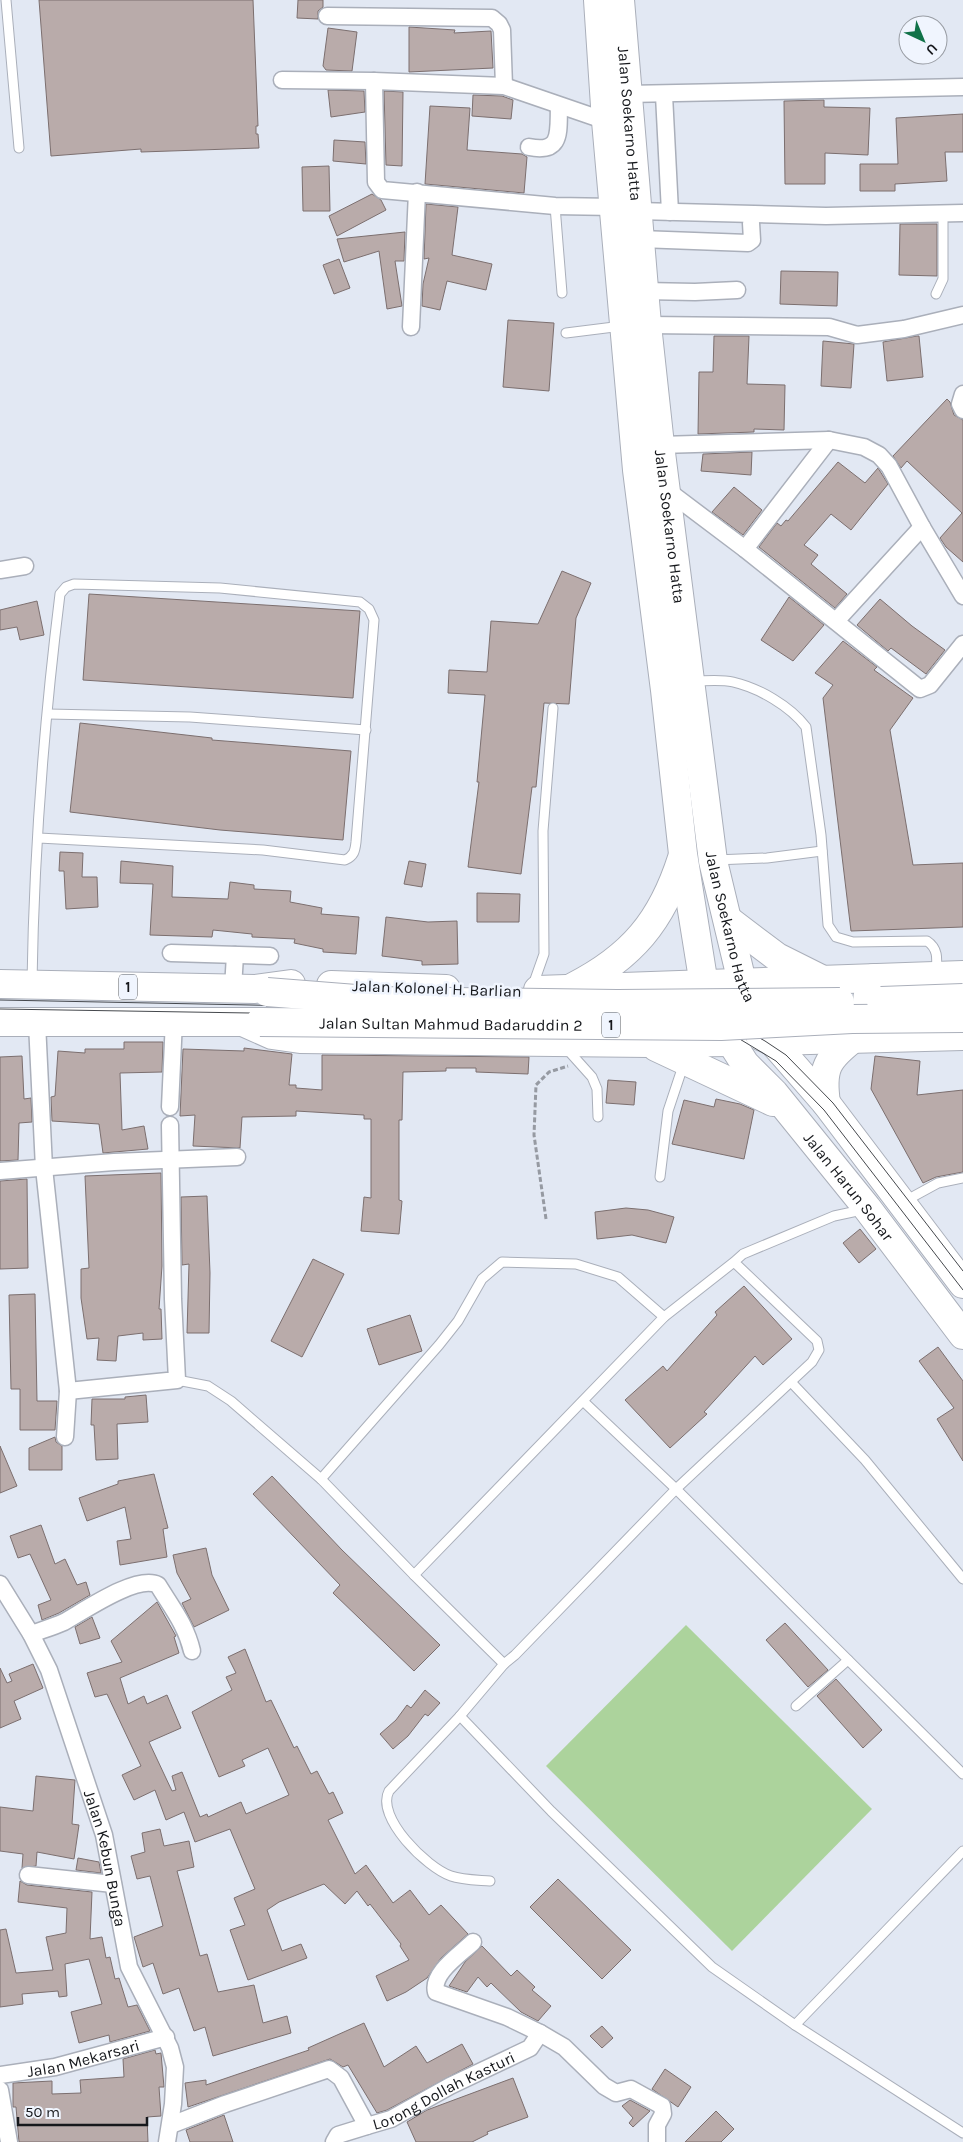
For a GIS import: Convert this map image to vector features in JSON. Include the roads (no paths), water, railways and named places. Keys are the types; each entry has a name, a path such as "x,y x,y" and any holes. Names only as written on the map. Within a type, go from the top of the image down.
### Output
{"highway":[{"name":"Jalan Soekarno Hatta","path":"598,0 606,121 626,209 640,239 644,291 636,326 668,492 713,860 742,982 772,1041"},
{"name":"Jalan Soekarno Hatta","path":"620,0 627,94 626,209 636,326 637,470 666,690 683,854 704,985 736,1032"},
{"path":"567,990 607,967 641,938 672,889 683,854"},
{"path":"728,920 778,956 822,979"},
{"name":"Jalan Kolonel H. Barlian","path":"0,984 252,990 301,984 567,990 963,975"},
{"path":"874,978 866,998 867,1011 871,1022 881,1037"},
{"path":"742,982 744,1008 736,1032 756,1034 772,1041 963,1036"},
{"path":"650,987 658,996 664,1008 665,1019 663,1030 650,1044 786,1108"},
{"name":"Jalan Sultan Mahmud Badaruddin 2","path":"252,990 381,1001 617,1004 816,1003 963,998"},
{"name":"Jalan Sultan Mahmud Badaruddin 2","path":"0,1022 174,1020 721,1026 852,1019 963,1018"},
{"name":"1","path":"252,1022 272,1035 300,1038 650,1044 736,1032"},
{"name":"Jalan Harun Sohar","path":"736,1032 745,1064 786,1108 867,1208 963,1335"},
{"path":"826,1103 823,1080 828,1064 842,1047 854,1038"},
{"name":"Jalan Harun Sohar","path":"772,1041 826,1103 963,1284"}],"street":[{"path":"327,16 492,18 499,24 502,30 504,86"},
{"path":"282,80 504,86 606,121"},
{"path":"374,81 376,182 382,190 555,206 670,212 826,216 963,212"},
{"path":"627,94 664,95 963,87"},
{"path":"664,95 670,212"},
{"path":"529,147 550,148 557,140 559,106"},
{"path":"411,327 417,192"},
{"path":"640,239 748,244 752,240 751,223"},
{"path":"644,291 695,292 737,290"},
{"path":"636,326 829,327 857,335 904,329 963,315"},
{"path":"963,394 960,404 963,410"},
{"path":"660,445 829,440 864,447 879,455 889,466 963,596"},
{"path":"745,549 829,440"},
{"path":"668,492 745,549 920,688 930,685 963,644"},
{"path":"836,621 922,527"},
{"path":"0,570 25,566"},
{"path":"171,953 270,956"},
{"path":"235,955 252,990"},
{"path":"170,1107 174,1020"},
{"path":"37,1023 44,1168 68,1391 65,1437"},
{"path":"68,1391 177,1380 170,1125"},
{"path":"0,1171 237,1157"},
{"path":"31,1634 63,1622 108,1597 142,1583 152,1582 158,1586 182,1621 188,1634 192,1652"},
{"name":"Jalan Kebun Bunga","path":"0,1584 31,1634 49,1670 104,1836 129,1967 166,2037 175,2067 171,2125 167,2142"},
{"path":"28,1874 113,1884"},
{"path":"473,1942 444,1970 436,1981 436,1992 507,2018 540,2033 564,2047 604,2086 616,2093 631,2089 662,2106 663,2114 657,2125 657,2142"},
{"name":"Lorong Dollah Kasturi","path":"171,2125 225,2104 329,2069 341,2078 367,2126 391,2119 450,2086 530,2048 540,2033"},
{"name":"Jalan Mekarsari","path":"0,2075 55,2068 166,2037"},
{"path":"0,2090 8,2142"},
{"path":"334,2142 338,2135 367,2126"}],"lane":[{"path":"6,0 19,148"},
{"path":"555,206 562,293"},
{"path":"936,294 943,278 943,213"},
{"path":"566,333 636,326"},
{"path":"32,985 39,838 48,714 60,594 66,587 74,584 220,588 360,602 369,609 374,620 355,851 351,857 345,860 263,850 39,838"},
{"path":"690,680 732,681 776,700 796,714 801,720 806,727 822,852 828,924 836,937 853,942 927,941 934,946 938,956 936,976"},
{"path":"531,990 544,954 543,831 553,708"},
{"path":"48,714 190,717 366,730"},
{"path":"713,860 767,858 822,852"},
{"path":"561,1042 592,1077 597,1089 598,1117"},
{"path":"660,1177 668,1111 684,1060"},
{"path":"902,1203 938,1183 963,1178"},
{"path":"414,1575 664,1317 743,1254 834,1216 867,1208"},
{"path":"321,1479 439,1345 458,1321 482,1279 502,1262 576,1264 618,1277 664,1317"},
{"path":"490,1881 450,1876 422,1856 406,1842 386,1804 386,1796 460,1716 504,1664 515,1655 676,1489 812,1362 818,1350 817,1341 734,1262"},
{"path":"177,1380 208,1386 232,1401 321,1479 504,1664"},
{"path":"791,1382 865,1460 963,1579"},
{"path":"583,1401 676,1489 963,1774"},
{"path":"796,1706 848,1660"},
{"path":"460,1716 551,1810 712,1967 794,2025 963,2133"},
{"path":"794,2025 963,1851"}],"tram line":[{"path":"0,1000 350,1007"},
{"path":"505,1010 657,1008 689,1010 742,1028 765,1041 786,1055 833,1103 963,1271"},
{"path":"0,1009 687,1020 738,1038 776,1061 824,1110 963,1290"}]}
